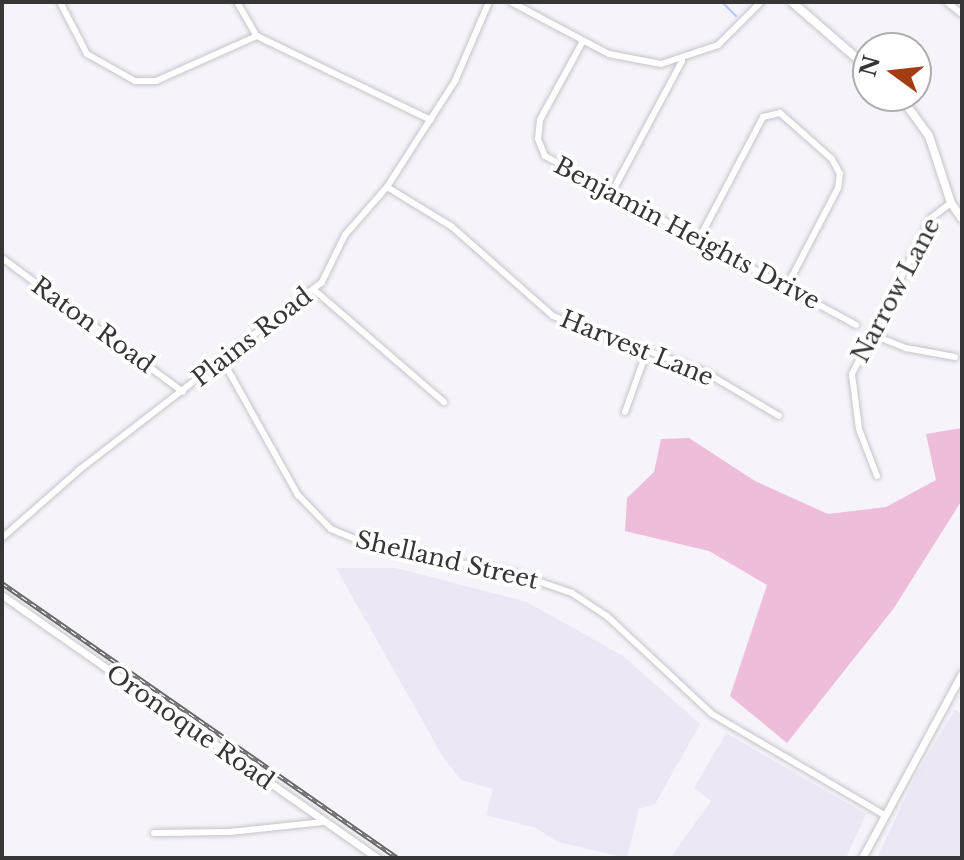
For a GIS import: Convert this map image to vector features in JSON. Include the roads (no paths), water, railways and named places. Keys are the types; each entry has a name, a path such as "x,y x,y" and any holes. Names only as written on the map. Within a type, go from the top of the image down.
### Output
{"main road":[{"path":"792,2 852,54"},
{"path":"912,112 929,136 951,203 962,219"}],"street":[{"path":"60,2 87,54 135,81 156,81 257,36"},
{"path":"237,2 257,36 431,120"},
{"name":"Plains Road","path":"2,538 79,470 223,361 328,275 345,235 387,187 469,56 489,2"},
{"path":"511,2 583,41 628,60 682,61 728,37 761,2"},
{"path":"947,2 962,14"},
{"name":"Benjamin Heights Drive","path":"583,41 544,112 538,139 553,163 856,325"},
{"path":"611,194 682,61"},
{"path":"699,239 763,117 780,113 832,159 840,174 838,188 787,286"},
{"name":"Harvest Lane","path":"387,187 451,226 553,316 705,372 779,416"},
{"name":"Narrow Lane","path":"877,476 859,429 852,374 931,218 951,203"},
{"name":"Raton Road","path":"2,258 183,392"},
{"path":"313,289 444,402"},
{"path":"871,334 906,348 955,357"},
{"path":"625,412 647,351"},
{"name":"Shelland Street","path":"223,361 298,495 331,529 374,547 514,573 572,593 608,617 712,714 884,815"},
{"name":"Oronoque Road","path":"2,595 378,858"},
{"path":"862,858 962,673"},
{"path":"154,833 230,832 323,822"}],"waterway":[{"path":"722,2 736,16"}],"railway":[{"path":"2,583 397,858"}]}
